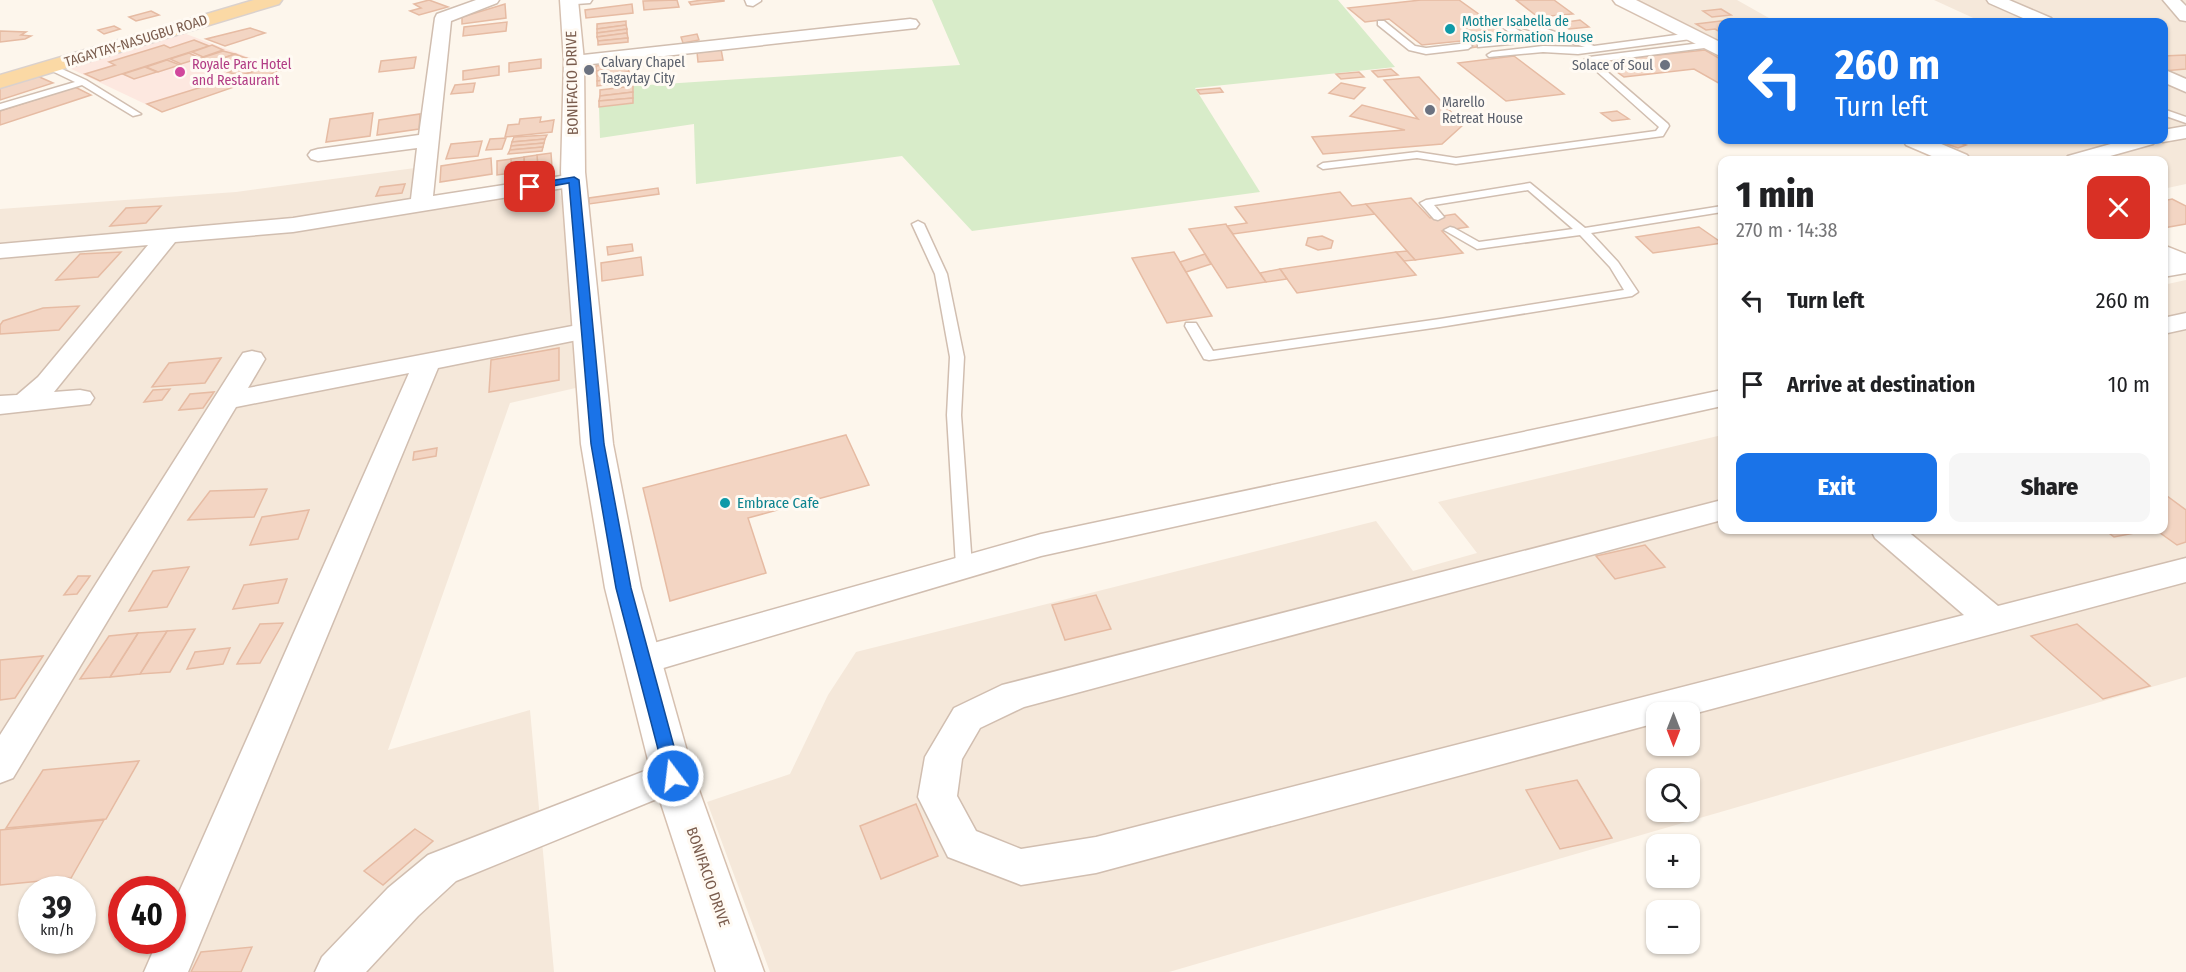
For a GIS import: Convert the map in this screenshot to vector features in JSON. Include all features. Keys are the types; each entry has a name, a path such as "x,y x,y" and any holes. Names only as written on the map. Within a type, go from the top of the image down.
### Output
{"main road":[{"name":"TAGAYTAY-NASUGBU ROAD","path":"0,73 250,0"},
{"name":"TAGAYTAY-NASUGBU ROAD","path":"0,82 273,0"}],"street":[{"path":"421,204 443,18 491,0"},
{"name":"BONIFACIO DRIVE","path":"574,0 574,180 597,444 623,588 673,776 740,972"},
{"path":"1622,0 1716,48"},
{"path":"1999,2 2026,0"},
{"path":"2171,0 2186,16"},
{"path":"1999,2 2036,18"},
{"path":"574,61 910,24"},
{"path":"2168,77 2186,86"},
{"path":"2168,135 2186,132"},
{"path":"318,155 429,140"},
{"path":"1923,144 1950,156"},
{"path":"2088,156 2125,144"},
{"path":"0,251 293,225 574,180"},
{"path":"12,404 48,383 167,237"},
{"path":"2168,256 2186,265"},
{"path":"2168,269 2186,265"},
{"path":"2168,325 2186,321"},
{"path":"228,400 588,331"},
{"path":"0,767 252,359"},
{"path":"166,972 428,361"},
{"path":"12,404 81,398"},
{"path":"643,660 1041,544 1718,399"},
{"path":"1718,511 1014,695 967,718 944,757 937,797 962,844 1021,867 1096,855 2186,570"},
{"path":"1891,534 1992,620"},
{"path":"337,972 403,902 442,868 673,776"}],"lane":[{"path":"1492,13 1506,20 1516,21 1599,48"},
{"path":"1506,20 1500,23 1526,40"},
{"path":"1381,23 1412,48 1426,51 1468,46"},
{"path":"1481,45 1561,36"},
{"path":"1492,55 1543,49 1578,51 1691,36"},
{"path":"1323,166 1417,155 1456,161 1659,134 1664,126 1588,60 1716,48"},
{"path":"51,67 83,82 136,114"},
{"path":"0,107 83,82"},
{"path":"2168,114 2186,120"},
{"path":"1191,326 1209,356 1440,323 1632,292 1627,280 1581,231 1530,186 1426,203 1438,217"},
{"path":"1450,230 1477,246 1718,210"},
{"path":"918,224 941,274 957,357 954,415 964,566"}],"shaded area":[{"path":"1632,0 1737,0 1769,18 1718,18 1718,43"},
{"path":"1934,0 2186,0 2186,184 2168,188 2168,156 1965,156 1937,144 2168,144 2168,18 1973,18"},
{"name":"Royale Parc Hotel and Restaurant","path":"178,31 283,70 162,112 63,65"},
{"path":"415,168 408,211 559,188 563,206 580,387 510,403 388,750 530,710 554,972 0,972 0,209 236,192"},
{"path":"2186,280 2186,677 1700,818 1700,768 1646,768 1646,822 1686,822 1169,972 770,972 707,802 790,774 828,695 856,652 1376,521 1413,571 1477,553 1438,502 1718,436 1718,534 2168,534 2168,284"}],"green space":[{"path":"932,0 1338,0 1395,67 1195,88 1260,192 972,231 902,156 696,184 694,124 600,138 599,107 632,103 633,86 960,65"}],"building":[{"path":"429,0 448,7 419,15 410,11 421,8 414,4"},
{"path":"677,0 679,7 644,10 643,1"},
{"name":"Mother Isabella de Rosis Formation House","path":"1421,0 1459,0 1508,35 1474,39 1483,46 1470,48 1461,41 1422,45 1389,19 1365,22 1348,8"},
{"path":"1516,0 1554,0 1573,14 1538,17"},
{"path":"724,1 691,5 689,2"},
{"path":"505,4 506,18 462,24 462,17"},
{"path":"632,4 633,13 586,18 585,10"},
{"path":"1721,9 1731,15 1712,17 1703,11"},
{"path":"151,11 159,15 136,21 129,17"},
{"path":"1580,20 1589,27 1569,29 1560,23"},
{"path":"626,21 626,25 597,29 597,24"},
{"path":"1718,21 1718,31 1706,30 1696,24"},
{"path":"507,22 506,31 463,36 464,27"},
{"path":"626,25 627,29 597,33 597,29"},
{"path":"114,26 120,29 104,34 98,30"},
{"path":"250,28 265,33 225,46 206,39"},
{"path":"627,29 627,33 597,37 597,33"},
{"path":"0,31 26,32 21,35 31,36 25,39 0,42"},
{"path":"627,33 628,38 598,41 597,37"},
{"path":"697,34 699,40 683,43 681,37"},
{"path":"628,38 628,42 598,45 598,41"},
{"path":"194,40 209,46 100,81 85,74 115,65 109,62 164,45 170,48"},
{"path":"212,45 223,50 203,57 192,52"},
{"path":"721,49 723,60 698,62 697,52"},
{"name":"Solace of Soul","path":"1705,50 1718,58 1718,83 1694,69 1624,77 1602,61"},
{"path":"223,51 235,54 206,64 195,60"},
{"path":"189,53 200,58 181,64 170,59"},
{"path":"235,54 246,58 217,68 206,64"},
{"path":"2186,55 2186,69 2168,71 2168,56"},
{"path":"1514,56 1564,94 1506,101 1458,63"},
{"path":"416,57 414,68 379,72 381,61"},
{"path":"246,58 258,62 228,72 217,68"},
{"path":"541,59 541,68 509,72 509,63"},
{"path":"167,60 180,65 158,72 146,67"},
{"path":"258,62 271,66 239,76 228,72"},
{"path":"628,62 628,67 596,71 596,66"},
{"path":"271,66 283,70 250,81 239,76"},
{"path":"499,66 499,75 463,80 463,71"},
{"path":"145,67 157,72 134,79 123,74"},
{"path":"628,67 629,72 597,76 596,71"},
{"path":"1391,69 1398,75 1378,77 1372,71"},
{"path":"629,72 629,77 597,81 597,76"},
{"path":"1359,72 1364,77 1341,79 1336,74"},
{"path":"35,75 53,83 0,100 0,86"},
{"path":"629,77 630,82 597,86 597,81"},
{"name":"Marello Retreat House","path":"1419,77 1463,125 1442,144 1323,154 1312,137 1405,130 1350,116 1362,105 1418,119 1384,80"},
{"path":"221,81 234,87 162,112 147,104"},
{"path":"475,83 473,92 451,94 455,85"},
{"path":"1341,83 1365,88 1354,99 1329,93"},
{"path":"633,86 633,92 600,96 600,90"},
{"path":"75,87 91,95 0,125 0,111"},
{"path":"1220,88 1223,92 1200,94 1197,90"},
{"path":"633,92 633,98 599,101 600,96"},
{"path":"633,98 633,103 599,107 599,101"},
{"path":"1617,111 1629,119 1612,121 1601,113"},
{"path":"373,113 370,136 326,142 330,119"},
{"path":"420,114 419,129 377,135 379,120"},
{"path":"541,117 540,122 554,120 552,132 505,137 508,125 519,124 520,119"},
{"path":"547,135 545,139 512,142 514,137"},
{"path":"506,138 502,149 486,150 490,139"},
{"path":"545,139 544,143 511,146 512,142"},
{"path":"482,141 478,156 446,159 451,144"},
{"path":"544,143 543,147 510,150 511,146"},
{"path":"1947,144 1966,145 1958,148"},
{"path":"543,147 542,151 508,154 510,150"},
{"path":"551,153 552,167 538,169 537,155"},
{"path":"537,155 538,169 524,171 524,157"},
{"path":"524,157 524,171 511,173 511,159"},
{"path":"491,158 492,174 440,182 441,166"},
{"path":"511,159 511,173 497,175 497,161"},
{"path":"405,184 402,193 376,196 380,187"},
{"path":"658,188 659,194 589,204 589,198"},
{"path":"1340,192 1352,206 1366,204 1375,214 1233,234 1227,226 1247,223 1235,207"},
{"path":"1411,198 1430,218 1455,214 1468,227 1442,231 1463,253 1415,260 1366,204"},
{"path":"2172,199 2186,206 2186,224 2168,227 2168,200"},
{"path":"161,206 146,223 110,226 126,208"},
{"path":"1226,224 1266,282 1227,288 1189,229"},
{"path":"1699,227 1718,240 1718,244 1653,253 1636,237"},
{"path":"1322,236 1333,241 1331,248 1318,250 1306,245 1308,238"},
{"path":"632,244 633,251 608,255 607,247"},
{"path":"1407,251 1415,260 1404,261 1396,252"},
{"path":"121,252 98,277 56,280 80,254"},
{"path":"1174,252 1212,316 1167,323 1132,258"},
{"path":"1396,252 1416,275 1297,293 1280,269"},
{"path":"1205,254 1211,264 1186,272 1180,262"},
{"path":"641,257 643,275 602,281 601,263"},
{"path":"1280,269 1287,279 1266,282 1260,273"},
{"path":"79,306 59,330 0,334 0,325 3,321 43,308"},
{"path":"559,348 559,380 489,392 491,360"},
{"path":"221,358 205,383 152,387 169,363"},
{"path":"170,389 162,400 144,402 153,390"},
{"path":"214,392 203,408 179,410 190,394"},
{"name":"Embrace Cafe","path":"846,435 869,485 748,518 766,573 670,601 643,488"},
{"path":"437,448 436,456 413,460 414,452"},
{"path":"267,489 254,517 188,520 210,491"},
{"path":"2168,497 2186,510 2186,542 2177,545 2162,534 2168,534"},
{"path":"309,510 298,539 250,545 262,517"},
{"path":"2110,534 2129,534 2114,537"},
{"path":"1645,545 1665,567 1615,579 1596,556"},
{"path":"189,567 167,607 129,611 153,571"},
{"path":"78,576 90,576 77,594 64,595"},
{"path":"287,579 278,603 233,609 244,585"},
{"path":"1096,595 1111,629 1065,640 1052,605"},
{"path":"283,623 260,663 237,664 260,624"},
{"path":"2077,624 2150,686 2103,699 2031,636"},
{"path":"195,629 170,672 140,674 167,631"},
{"path":"167,631 140,674 110,677 138,633"},
{"path":"138,633 110,677 80,679 109,636"},
{"path":"230,648 223,664 187,669 195,652"},
{"path":"43,656 15,698 0,700 0,660"},
{"path":"139,761 106,819 6,828 43,770"},
{"path":"1577,780 1612,838 1560,849 1526,790"},
{"path":"916,804 938,856 881,879 860,826"},
{"path":"104,820 72,876 18,876 18,883 0,885 0,830"},
{"path":"415,829 433,841 383,885 364,871"},
{"path":"252,947 241,972 191,972 201,952"}],"place":[{"name":"Mother Isabella de Rosis Formation House","path":"1450,29"},
{"name":"Solace of Soul","path":"1665,65"},
{"name":"Calvary Chapel Tagaytay City","path":"589,70"},
{"name":"Royale Parc Hotel and Restaurant","path":"180,72"},
{"name":"Marello Retreat House","path":"1430,110"},
{"name":"Embrace Cafe","path":"725,503"}],"route":[{"path":"530,187 574,180 597,444 623,588 673,776"}]}
